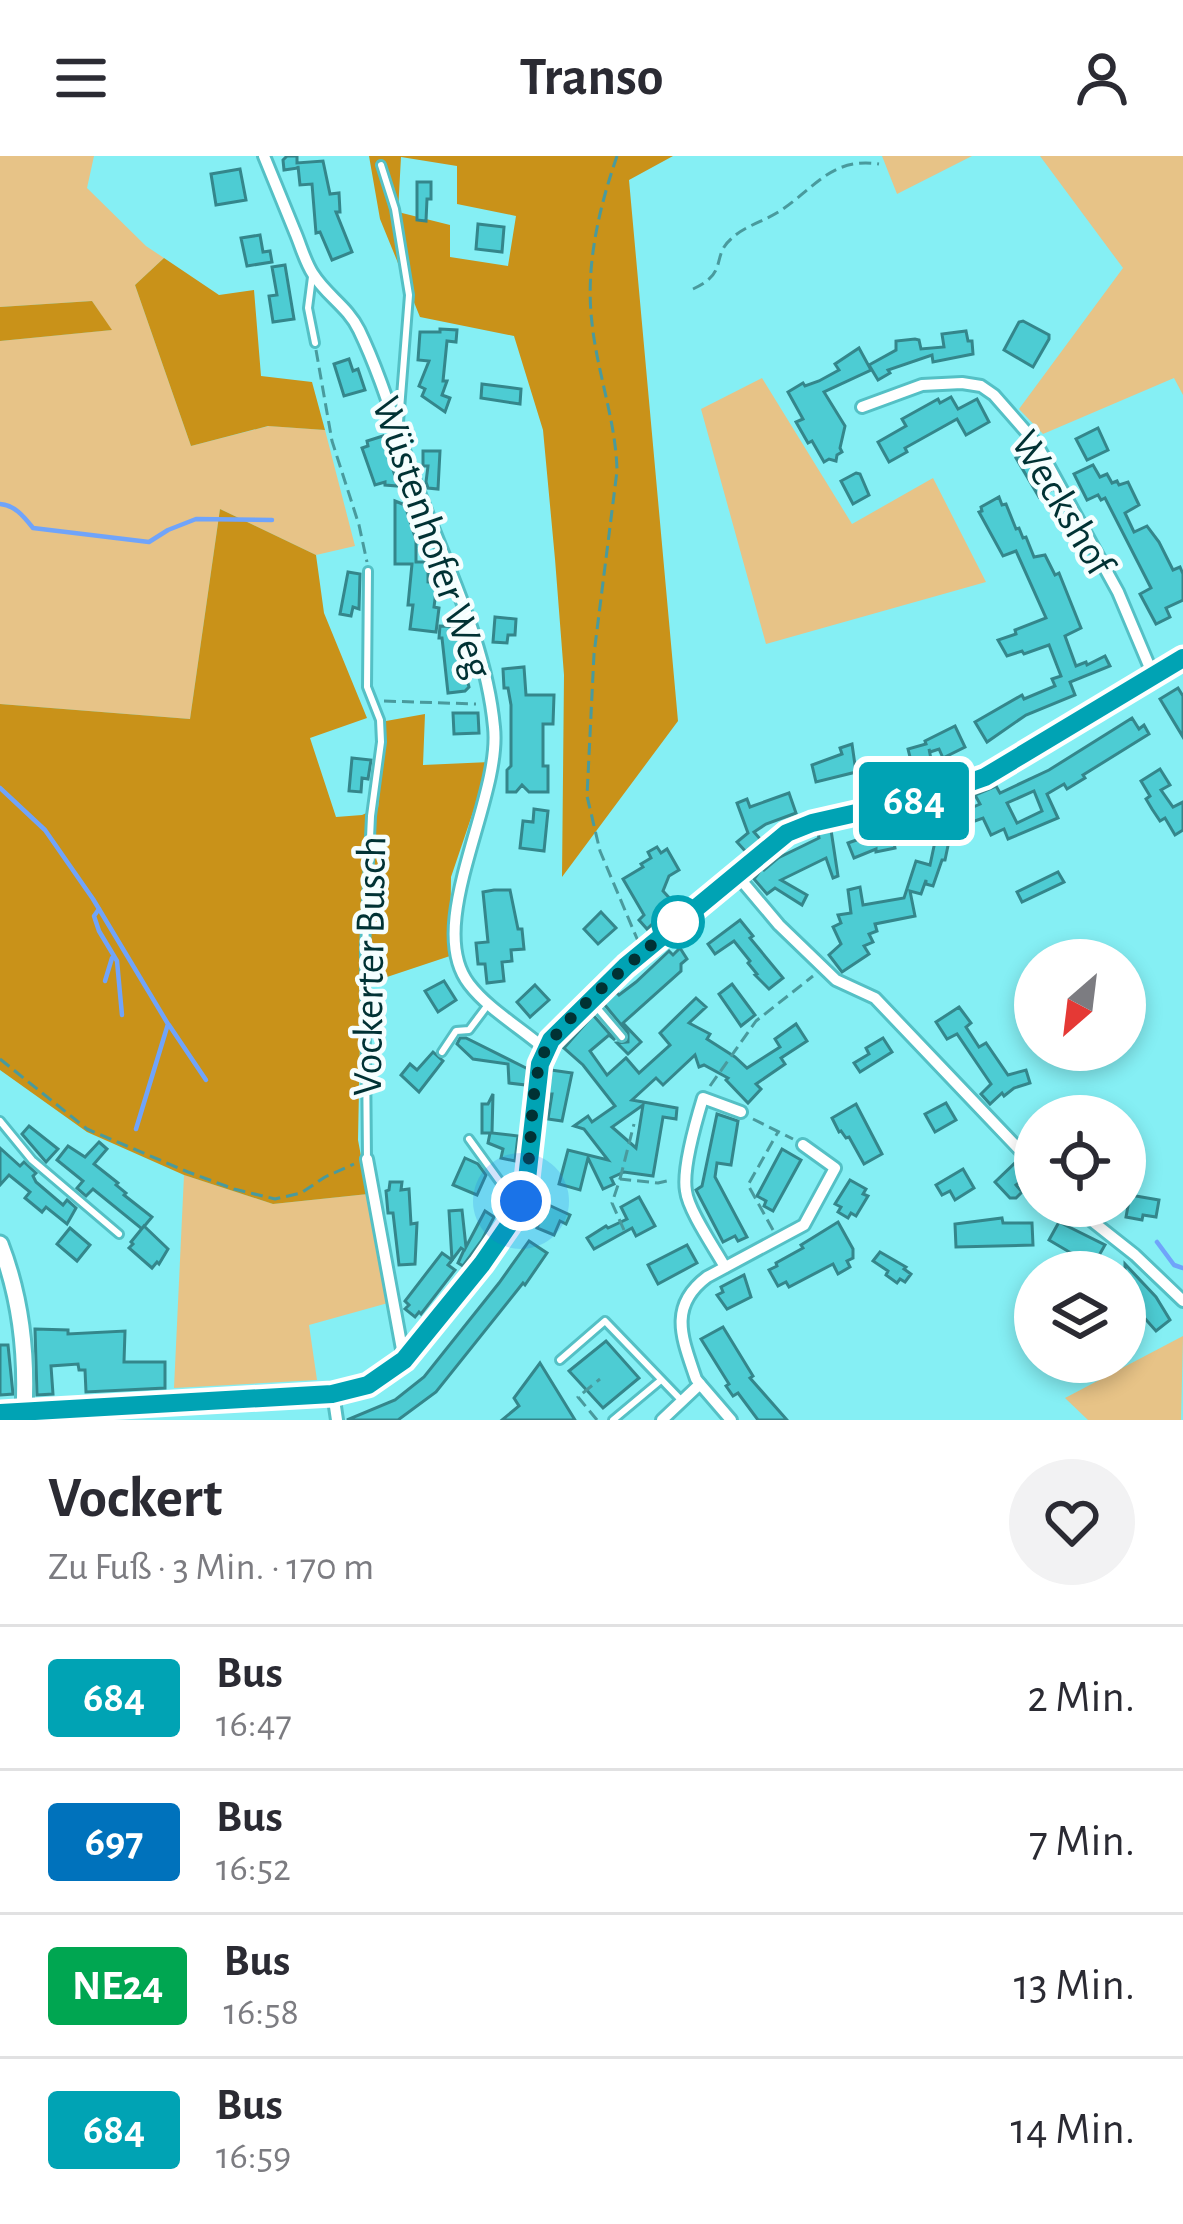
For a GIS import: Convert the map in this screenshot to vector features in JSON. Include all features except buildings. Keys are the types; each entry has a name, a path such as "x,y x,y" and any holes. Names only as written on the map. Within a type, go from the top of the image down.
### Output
{"main road":[{"path":"0,1244 20,1314 25,1415 0,1413"}],"street":[{"name":"Wüstenhofer Weg","path":"264,156 312,273 352,316 481,654 494,726 494,768 461,875 455,956 469,984 545,1049"},
{"name":"Weckshof","path":"862,407 922,385 962,383 981,386 994,395 1036,443 1118,592 1153,675"},
{"path":"25,1415 332,1394 368,1385 404,1360 482,1264 518,1207 527,1179 537,1078 545,1049 642,953 787,833 917,800 985,777 1183,658"},
{"path":"736,874 836,980 875,998 1014,1144"},
{"path":"724,1268 688,1199 686,1176 703,1098 741,1112"},
{"path":"731,1420 696,1379 681,1317 692,1290 707,1277 804,1225 835,1171 803,1145"},
{"name":"Vockerter Busch","path":"367,1159 404,1360"},
{"path":"1099,1227 1183,1301"},
{"path":"662,1420 700,1384"},
{"path":"332,1394 337,1420"}],"lane":[{"path":"381,165 395,209 409,296 398,427"},
{"path":"312,273 308,308 315,343"},
{"name":"Vockerter Busch","path":"367,1159 364,948 371,816 381,742 365,668 368,571"},
{"path":"590,1001 622,1037"},
{"path":"442,1052 456,1031 469,1030 490,1003"},
{"path":"0,1121 32,1160 119,1234"},
{"path":"469,1139 518,1207"},
{"path":"560,1360 605,1321 682,1401"},
{"path":"613,1420 662,1379"}],"path":[{"path":"616,156 599,218 591,291 591,320 617,471 594,654 587,796 603,860 642,953"},
{"path":"694,289 714,277 729,240 778,213 828,172 849,164 879,164"},
{"path":"315,343 332,441 364,543 368,571"},
{"path":"371,700 490,704"},
{"path":"703,1098 755,1021 824,968"},
{"path":"0,1059 87,1129 233,1189 275,1199 301,1193 367,1159"},
{"path":"741,1112 803,1145"},
{"path":"624,1230 612,1203 634,1124"},
{"path":"778,1132 748,1185 778,1240"},
{"path":"620,1178 658,1183 686,1176"},
{"path":"597,1420 578,1396 600,1379"}],"shaded area":[{"path":"0,156 94,156 87,188 164,258 135,285 191,446 269,426 325,430 355,546 316,555 220,509 190,719 0,704 0,341 111,330 92,301 0,307"},
{"path":"369,156 673,156 629,180 678,721 562,877 564,675 543,430 514,336 420,317 380,219","holes":["401,157 457,166 457,204 516,216 508,266 450,257 450,225 398,212"]},
{"path":"882,156 972,156 897,194"},
{"path":"1040,156 1183,156 1183,395 1174,378 1043,434 1019,409 1123,268"},
{"path":"164,258 219,295 254,290 261,376 312,382 325,430 268,426 191,446 135,285"},
{"path":"92,301 112,330 0,341 0,307"},
{"path":"762,378 852,524 933,478 986,582 766,644 701,409"},
{"path":"220,509 316,555 324,613 367,718 310,738 336,817 378,808 386,721 425,714 423,765 490,762 451,877 450,956 369,983 361,990 358,1140 368,1194 273,1204 184,1175 87,1132 0,1070 0,704 190,719"},
{"path":"184,1175 273,1204 368,1194 388,1303 309,1325 317,1380 174,1388"},
{"path":"1183,1336 1181,1420 1088,1420 1065,1398 1094,1383 1146,1383 1146,1355"}],"waterway":[{"path":"0,504 15,509 33,528 149,542 196,519 272,520"},
{"path":"0,788 45,830 168,1024 136,1129"},
{"path":"99,909 94,916 99,931 117,961 122,1015"},
{"path":"105,981 112,958"},
{"path":"169,1025 206,1080"},
{"path":"1157,1242 1174,1265 1183,1268"}],"bus line":[{"name":"684","path":"0,1413 332,1394 386,1375 420,1343 513,1219 527,1179 542,1055 556,1034 626,966 787,833 985,777 1183,658"}],"route":[{"path":"521,1201 545,1049 626,966 678,922"}]}
